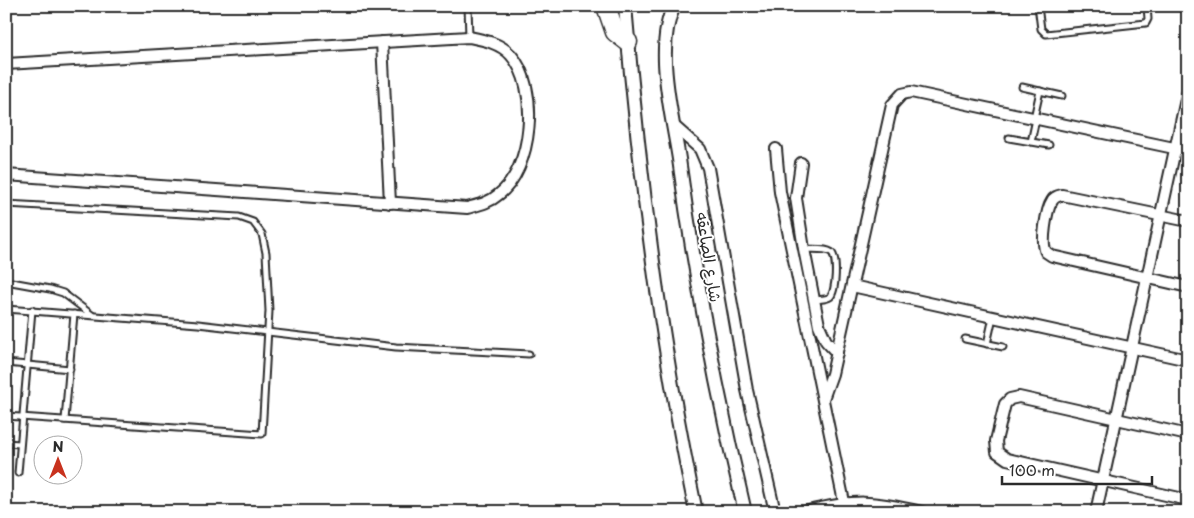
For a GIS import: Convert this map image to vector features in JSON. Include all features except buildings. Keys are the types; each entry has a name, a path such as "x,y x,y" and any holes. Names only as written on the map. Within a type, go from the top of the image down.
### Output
{"highway":[{"path":"606,6 615,32 628,42"}],"street":[{"path":"625,7 657,290 696,512"},
{"name":"شارع الصاعقه","path":"672,8 666,30 664,50 674,126 702,311 745,512"},
{"path":"6,64 469,37 485,40 511,55 525,78 530,99 530,122 519,164 508,186 499,195 485,204 467,208 6,175"},
{"path":"382,42 390,203"},
{"path":"1096,512 1145,278 1188,90"},
{"path":"823,399 830,382 892,105 898,97 911,92 1188,152"},
{"path":"674,126 700,149 708,168 747,390 775,512"},
{"path":"776,149 780,192 844,502"},
{"path":"801,163 796,198 804,249 822,333 836,353"},
{"path":"1188,221 1065,195 1054,197 1050,204 1043,242 1044,249 1049,255 1188,287"},
{"path":"852,286 1188,360"},
{"path":"1188,435 1116,418 1014,398 1007,401 1003,407 996,441 997,452 1007,459 1188,500"},
{"path":"805,512 844,502 876,502 922,512"}],"lane":[{"path":"468,6 469,37"},
{"path":"1038,6 1041,29 1046,34 1146,22 1148,19 1147,6"},
{"path":"1022,87 1062,96"},
{"path":"1031,142 1040,91"},
{"path":"1009,138 1049,146"},
{"path":"6,204 239,217 253,222 262,234 266,253 269,334 262,434 6,416"},
{"path":"804,249 828,251 833,254 836,261 832,294 827,298 814,300"},
{"path":"6,282 50,288 63,293 92,315"},
{"path":"6,308 198,324 269,334 396,347 529,354"},
{"path":"18,473 32,310"},
{"path":"65,420 74,314"},
{"path":"987,344 993,317"},
{"path":"964,339 1003,347"},
{"path":"6,363 70,369"},
{"path":"6,443 20,444"}]}
